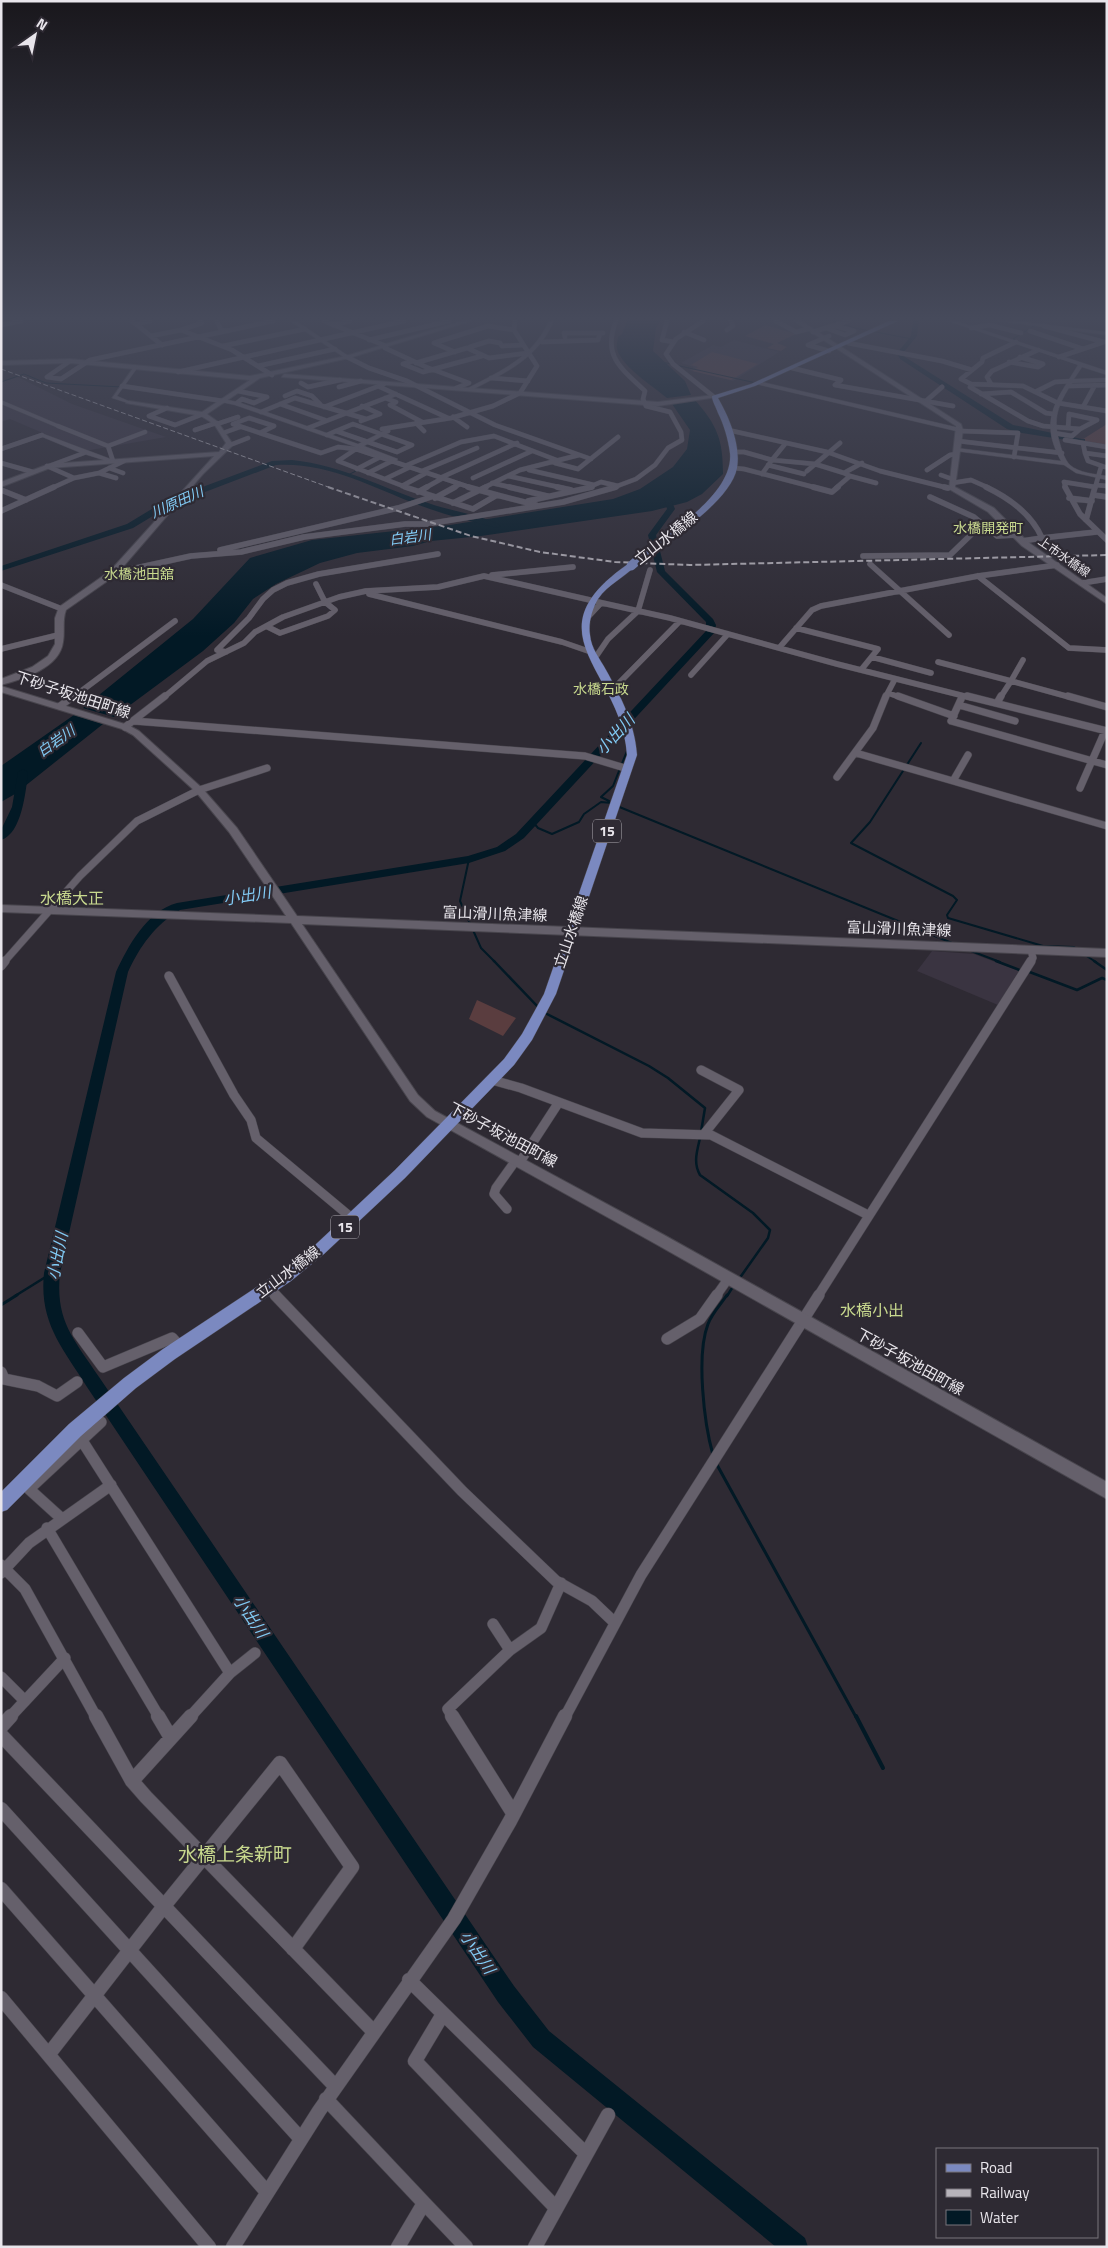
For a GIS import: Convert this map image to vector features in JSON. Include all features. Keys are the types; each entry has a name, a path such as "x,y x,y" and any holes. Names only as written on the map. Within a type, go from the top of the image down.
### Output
{"main road":[{"path":"2,683 45,663 57,649 58,617 62,609 113,573 195,480 230,445 218,426"},
{"path":"727,426 733,468"},
{"path":"951,484 959,426"},
{"path":"1,485 48,466 84,463 111,464 124,461 220,454"},
{"name":"立山水橋線","path":"1,1504 44,1460 100,1416 115,1396 180,1347 269,1288 319,1250 353,1219 492,1080 527,1037 541,1012 572,931 632,755 629,730 585,634 587,618 595,598 607,584 707,505 727,483 733,468"},
{"name":"上市水橋線","path":"951,484 991,510 1022,541 1107,602"},
{"name":"下砂子坂池田町線","path":"2,683 61,707 127,725 199,790 228,824 414,1098 431,1114 1107,1491"},
{"name":"富山滑川魚津線","path":"1,908 477,929 572,931 1107,953"}],"street":[{"path":"1,449 42,435 58,426 108,446 145,432"},
{"path":"195,430 210,426"},
{"path":"260,433 274,426"},
{"path":"302,426 380,457 441,478 497,496 540,507"},
{"path":"308,428 312,426"},
{"path":"327,435 348,426"},
{"path":"336,431 397,452 412,445 359,426"},
{"path":"388,431 382,428 395,426"},
{"path":"421,426 424,431"},
{"path":"497,426 591,459"},
{"path":"191,556 241,552 304,537 353,530 405,524 427,524 540,507 593,495 619,486 648,471 663,457 668,448 682,440 678,426"},
{"path":"942,426 960,430 1018,433 1014,457"},
{"path":"1048,426 1080,429"},
{"path":"1055,436 1072,436 1086,426"},
{"path":"223,433 240,427 321,453 334,446 344,446 395,459 368,473"},
{"path":"1052,427 1065,464"},
{"path":"728,430 827,452 862,463 879,471 951,484"},
{"path":"960,430 977,430"},
{"path":"388,431 338,461 418,492 473,509 497,496"},
{"path":"42,435 111,464 123,473"},
{"path":"385,479 407,466 461,442 494,436 559,461"},
{"path":"1055,436 1107,447"},
{"path":"552,463 578,469 618,437"},
{"path":"230,445 248,438"},
{"path":"418,492 441,478 529,438"},
{"path":"762,474 783,443 789,438"},
{"path":"958,441 1062,452"},
{"path":"461,442 494,454"},
{"path":"813,449 816,443"},
{"path":"768,465 805,473 827,452 840,443"},
{"path":"1083,443 1088,461 1104,467 1097,477 1094,495 1086,520"},
{"path":"108,446 111,464"},
{"path":"402,486 424,472 477,448"},
{"path":"473,478 532,450"},
{"path":"732,452 744,452 772,460 815,464 876,483"},
{"path":"927,470 957,452 1065,464 1077,471 1107,478"},
{"path":"48,466 84,453"},
{"path":"1085,453 1107,456"},
{"path":"453,503 490,483 524,469 579,456"},
{"path":"357,468 380,457"},
{"path":"69,458 84,463"},
{"path":"1,463 33,472"},
{"path":"844,473 862,463"},
{"path":"1,511 74,478 99,473 111,464"},
{"path":"48,466 74,478"},
{"path":"733,468 744,469 832,492 850,476"},
{"path":"524,469 596,485"},
{"path":"456,471 490,483 550,496"},
{"path":"861,479 879,471"},
{"path":"99,473 116,478"},
{"path":"941,475 951,484"},
{"path":"508,476 574,491"},
{"path":"942,491 951,484 969,479 1006,498 1037,528 1042,538"},
{"path":"525,502 574,491 601,482 619,486"},
{"path":"1107,486 1064,482 1069,498 1096,532 1107,540"},
{"path":"113,573 398,508 433,497 460,484"},
{"path":"1,490 26,500"},
{"path":"936,494 930,497 974,517 997,536 1015,535"},
{"path":"1094,495 1107,497"},
{"path":"1069,498 1092,501"},
{"path":"863,556 950,555 982,524"},
{"path":"1022,541 1096,532"},
{"path":"227,652 217,650 249,618 263,599 273,590 287,583 319,574 438,554"},
{"path":"870,564 950,635"},
{"path":"779,648 812,610 821,606 978,576 1057,565"},
{"path":"127,725 157,704 207,661 244,643 255,632 268,627 283,617 325,602 362,592 438,587 484,576 573,567"},
{"path":"362,592 562,642 593,655 601,654 610,637 635,616 639,610 650,570"},
{"path":"484,576 590,600"},
{"path":"978,576 1069,648 1107,650"},
{"path":"1082,583 1107,579"},
{"path":"268,627 280,633 328,616 335,610 325,602 316,584"},
{"path":"1,585 62,609"},
{"path":"587,618 600,602 639,610 895,679 925,685 962,697 997,703 1106,731 1080,788"},
{"path":"61,707 175,621"},
{"path":"619,683 680,621"},
{"path":"796,628 878,649 861,670"},
{"path":"690,675 728,634"},
{"path":"1,649 58,635"},
{"path":"872,657 931,673"},
{"path":"997,703 1023,660"},
{"path":"938,662 1107,707"},
{"path":"838,777 873,728 879,709 895,679"},
{"path":"888,693 954,716"},
{"path":"962,697 951,721 1107,765"},
{"path":"959,705 1015,721"},
{"path":"127,725 585,756 628,769"},
{"path":"856,753 1107,826"},
{"path":"953,781 968,755"},
{"path":"1,966 80,876 137,821 199,790 267,768"},
{"path":"232,2247 326,2099 464,1902 641,1575 1033,958 1031,950"},
{"path":"169,976 234,1095 251,1120 256,1138 353,1219"},
{"path":"701,1070 739,1090 704,1134"},
{"path":"492,1080 642,1132 711,1135 868,1215"},
{"path":"508,1209 494,1194 559,1102"},
{"path":"667,1339 700,1318 728,1278"},
{"path":"269,1288 462,1491 561,1583 592,1601 614,1622"},
{"path":"78,1334 103,1367 172,1338 180,1347"},
{"path":"1,1372 4,1379 48,1388 57,1396 77,1382"},
{"path":"61,1518 29,1489 81,1439 100,1416"},
{"path":"81,1439 230,1673"},
{"path":"111,1485 47,1528 3,1569 25,1589 132,1781 373,2031"},
{"path":"47,1528 171,1738"},
{"path":"513,1813 448,1709 510,1650 541,1628 561,1583"},
{"path":"493,1624 510,1650"},
{"path":"132,1781 230,1673 254,1653"},
{"path":"1,1727 64,1658"},
{"path":"1,1677 25,1701"},
{"path":"1,1735 335,2086"},
{"path":"49,2054 203,1856 280,1762 352,1867 293,1949"},
{"path":"1,1809 300,2138"},
{"path":"1,1889 266,2191"},
{"path":"409,1980 586,2154"},
{"path":"1,1998 209,2247"},
{"path":"443,2014 415,2061 556,2208"},
{"path":"326,2099 466,2247"},
{"path":"534,2247 608,2115"},
{"path":"398,2247 424,2203"}],"shaded area":[{"path":"26,426 134,426 166,437 85,451"},
{"path":"1104,426 1107,426 1107,445 1080,441"},
{"path":"932,951 974,954 1019,971 998,1005 917,971"},
{"path":"477,1000 516,1018 503,1036 469,1019"}],"water":[{"name":"白岩川","path":"687,426 713,426 722,451 723,474 702,494 687,502 652,511 357,553 320,563 276,584 253,599 234,623 203,651 114,717 83,708 193,619 250,558 312,540 450,525 613,499 640,489 673,467 687,449 690,430"},
{"name":"白岩川","path":"74,715 103,724 15,794 1,802 1,766"}],"waterway":[{"path":"1008,426 1022,431 1082,441"},
{"name":"川原田川","path":"1,569 130,526 168,503 275,463 292,462 330,468 368,481 420,503 497,526"},
{"path":"348,475 358,470"},
{"name":"小出川","path":"667,499 671,509 652,535 661,572 710,621 712,625 710,632 520,836 501,849 469,859 177,907 167,912 144,935 122,972 52,1273 50,1293 54,1316 60,1330 93,1382 506,1994 541,2039 796,2247"},
{"path":"618,732 625,738"},
{"path":"921,743 870,822 851,843 953,896 957,900 947,915 948,918 1043,946 1074,947 1077,949"},
{"path":"609,801 601,797 613,786 627,751"},
{"path":"1,837 7,831 15,815 23,772"},
{"path":"533,822 538,828 552,834 579,822 584,814 601,802 612,803"},
{"path":"617,806 952,943"},
{"path":"469,859 460,901 481,948 494,961"},
{"path":"971,951 1000,962"},
{"path":"1085,955 1096,962"},
{"path":"494,961 539,1008"},
{"path":"996,961 1022,971"},
{"path":"1094,961 1107,970"},
{"path":"1027,971 1077,990 1102,978 1107,980"},
{"path":"545,1013 649,1066 668,1078 705,1108 701,1132"},
{"path":"700,1138 696,1161 700,1175 753,1213 770,1230 768,1238 739,1279"},
{"path":"15,1296 52,1273"},
{"path":"727,1296 734,1285"},
{"path":"1,1305 17,1295"},
{"path":"713,1455 704,1408 702,1353 708,1324 714,1312 727,1295"},
{"path":"716,1463 856,1717"},
{"path":"856,1716 883,1768"}],"railway":[{"path":"159,426 331,488"},
{"path":"328,487 471,536 540,552 615,562 690,565 1107,555"}],"district":[{"name":"水橋開発町","path":"988,528"},
{"name":"水橋池田舘","path":"139,574"},
{"name":"水橋石政","path":"601,689"},
{"name":"水橋大正","path":"72,898"},
{"name":"水橋小出","path":"872,1310"},
{"name":"水橋上条新町","path":"235,1854"}]}
